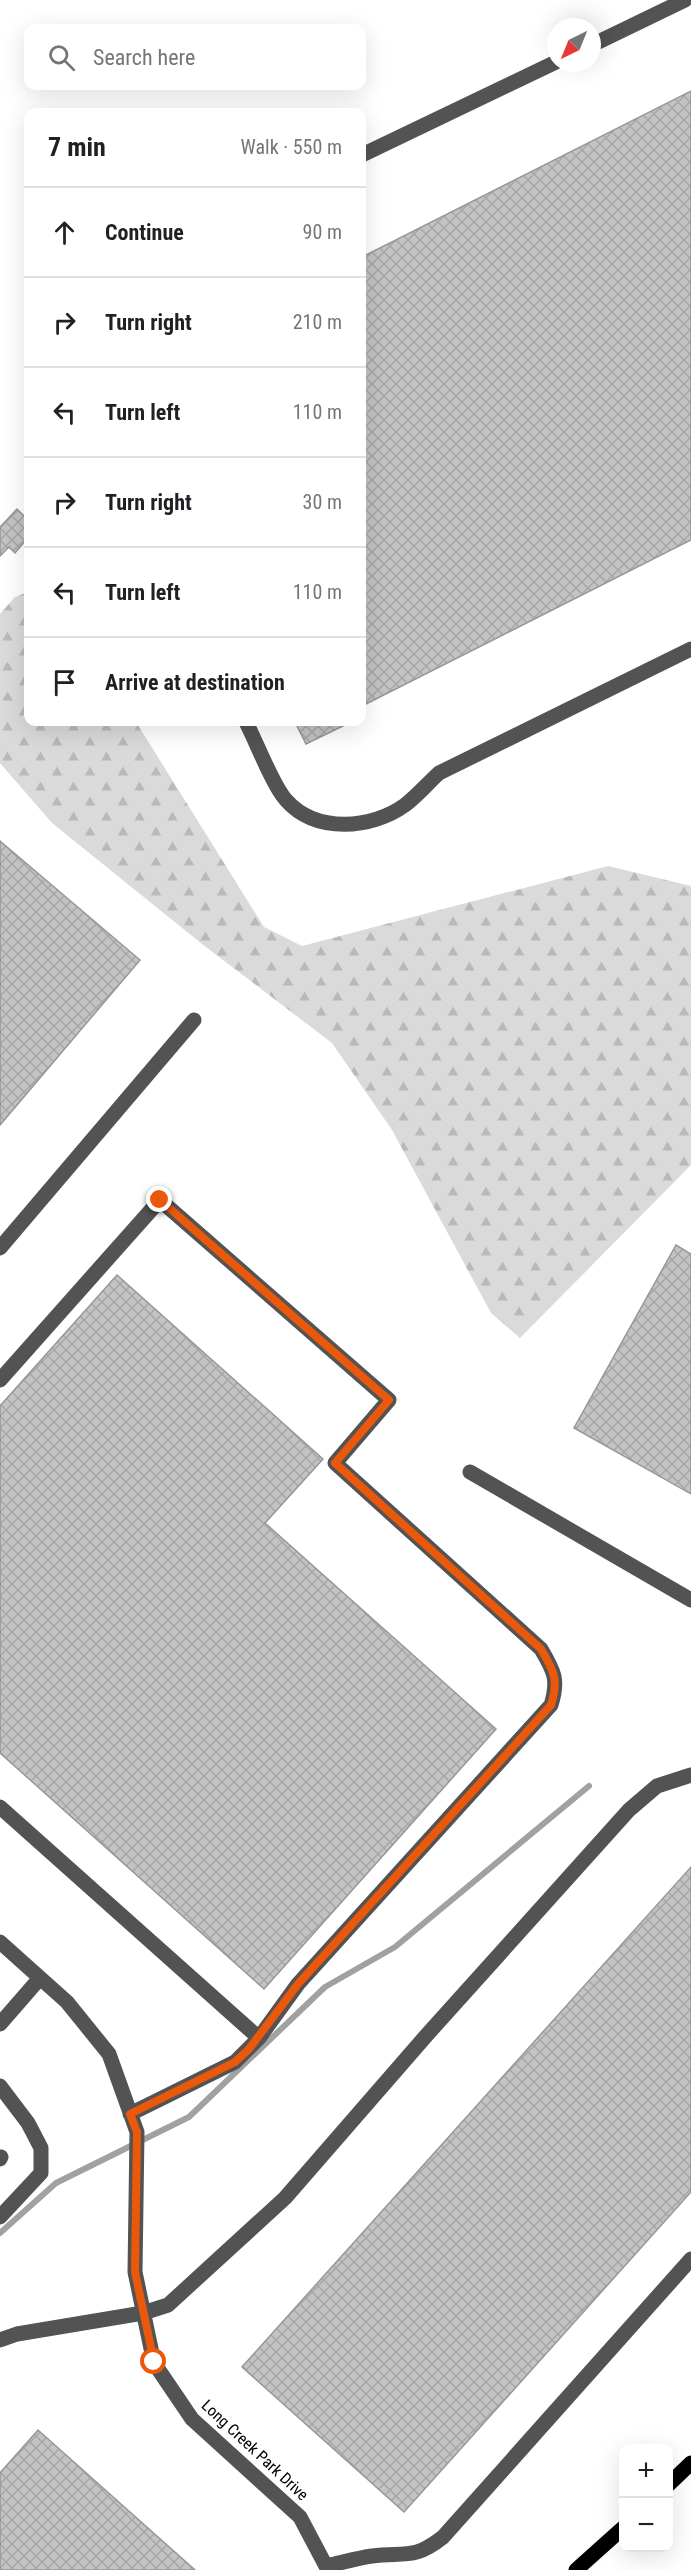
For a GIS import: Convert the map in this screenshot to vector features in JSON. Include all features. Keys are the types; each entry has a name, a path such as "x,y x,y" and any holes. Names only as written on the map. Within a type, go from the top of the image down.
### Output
{"main road":[{"path":"673,2481 691,2463"},
{"path":"576,2570 619,2531"}],"street":[{"path":"601,41 685,0"},
{"path":"366,153 547,66"},
{"path":"248,726 285,799 298,811 324,822 355,824 382,818 406,804 439,773 691,649"},
{"path":"0,1248 194,1020"},
{"path":"0,1380 160,1200 389,1400 335,1463 541,1649 554,1671 556,1689 551,1705 298,1984 259,2038 235,2062 130,2114"},
{"path":"470,1472 691,1600"},
{"path":"0,2340 17,2334 143,2313 168,2305 285,2198 425,2037 629,1810 657,1786 691,1775"},
{"path":"2,1812 259,2038"},
{"name":"Long Creek Park Drive","path":"0,1942 67,2002 109,2054 137,2132 135,2272 154,2362 192,2420 300,2517 327,2568"},
{"path":"0,2024 40,1978"},
{"path":"0,2086 28,2123 41,2148 41,2173 0,2217"},
{"path":"327,2568 373,2556 406,2555 426,2551 443,2537 691,2259"}],"green space":[{"path":"24,594 24,726 138,726 264,927 302,946 608,866 691,886 691,1165 520,1338 491,1313 392,1130 332,1043 202,944 52,823 0,763 0,614 15,597"}],"building":[{"path":"691,91 691,540 366,704 366,255"},
{"path":"17,509 24,516 24,543 15,553 9,547 0,556 0,527"},
{"path":"297,726 343,726 306,744"},
{"path":"0,841 140,960 0,1125"},
{"path":"676,1245 691,1254 691,1494 574,1428"},
{"path":"117,1275 323,1459 265,1523 496,1729 264,1989 0,1753 0,1406"},
{"path":"691,1867 691,2192 404,2512 242,2367"},
{"path":"38,2430 195,2570 0,2570 0,2473"}],"waterway":[{"path":"0,2233 56,2183 189,2117 325,1987 395,1947 589,1786"}],"route":[{"path":"154,2362 135,2272 137,2132 130,2114 235,2062 249,2049 298,1984 551,1705 556,1689 554,1671 541,1649 335,1463 389,1400 160,1200"}]}
